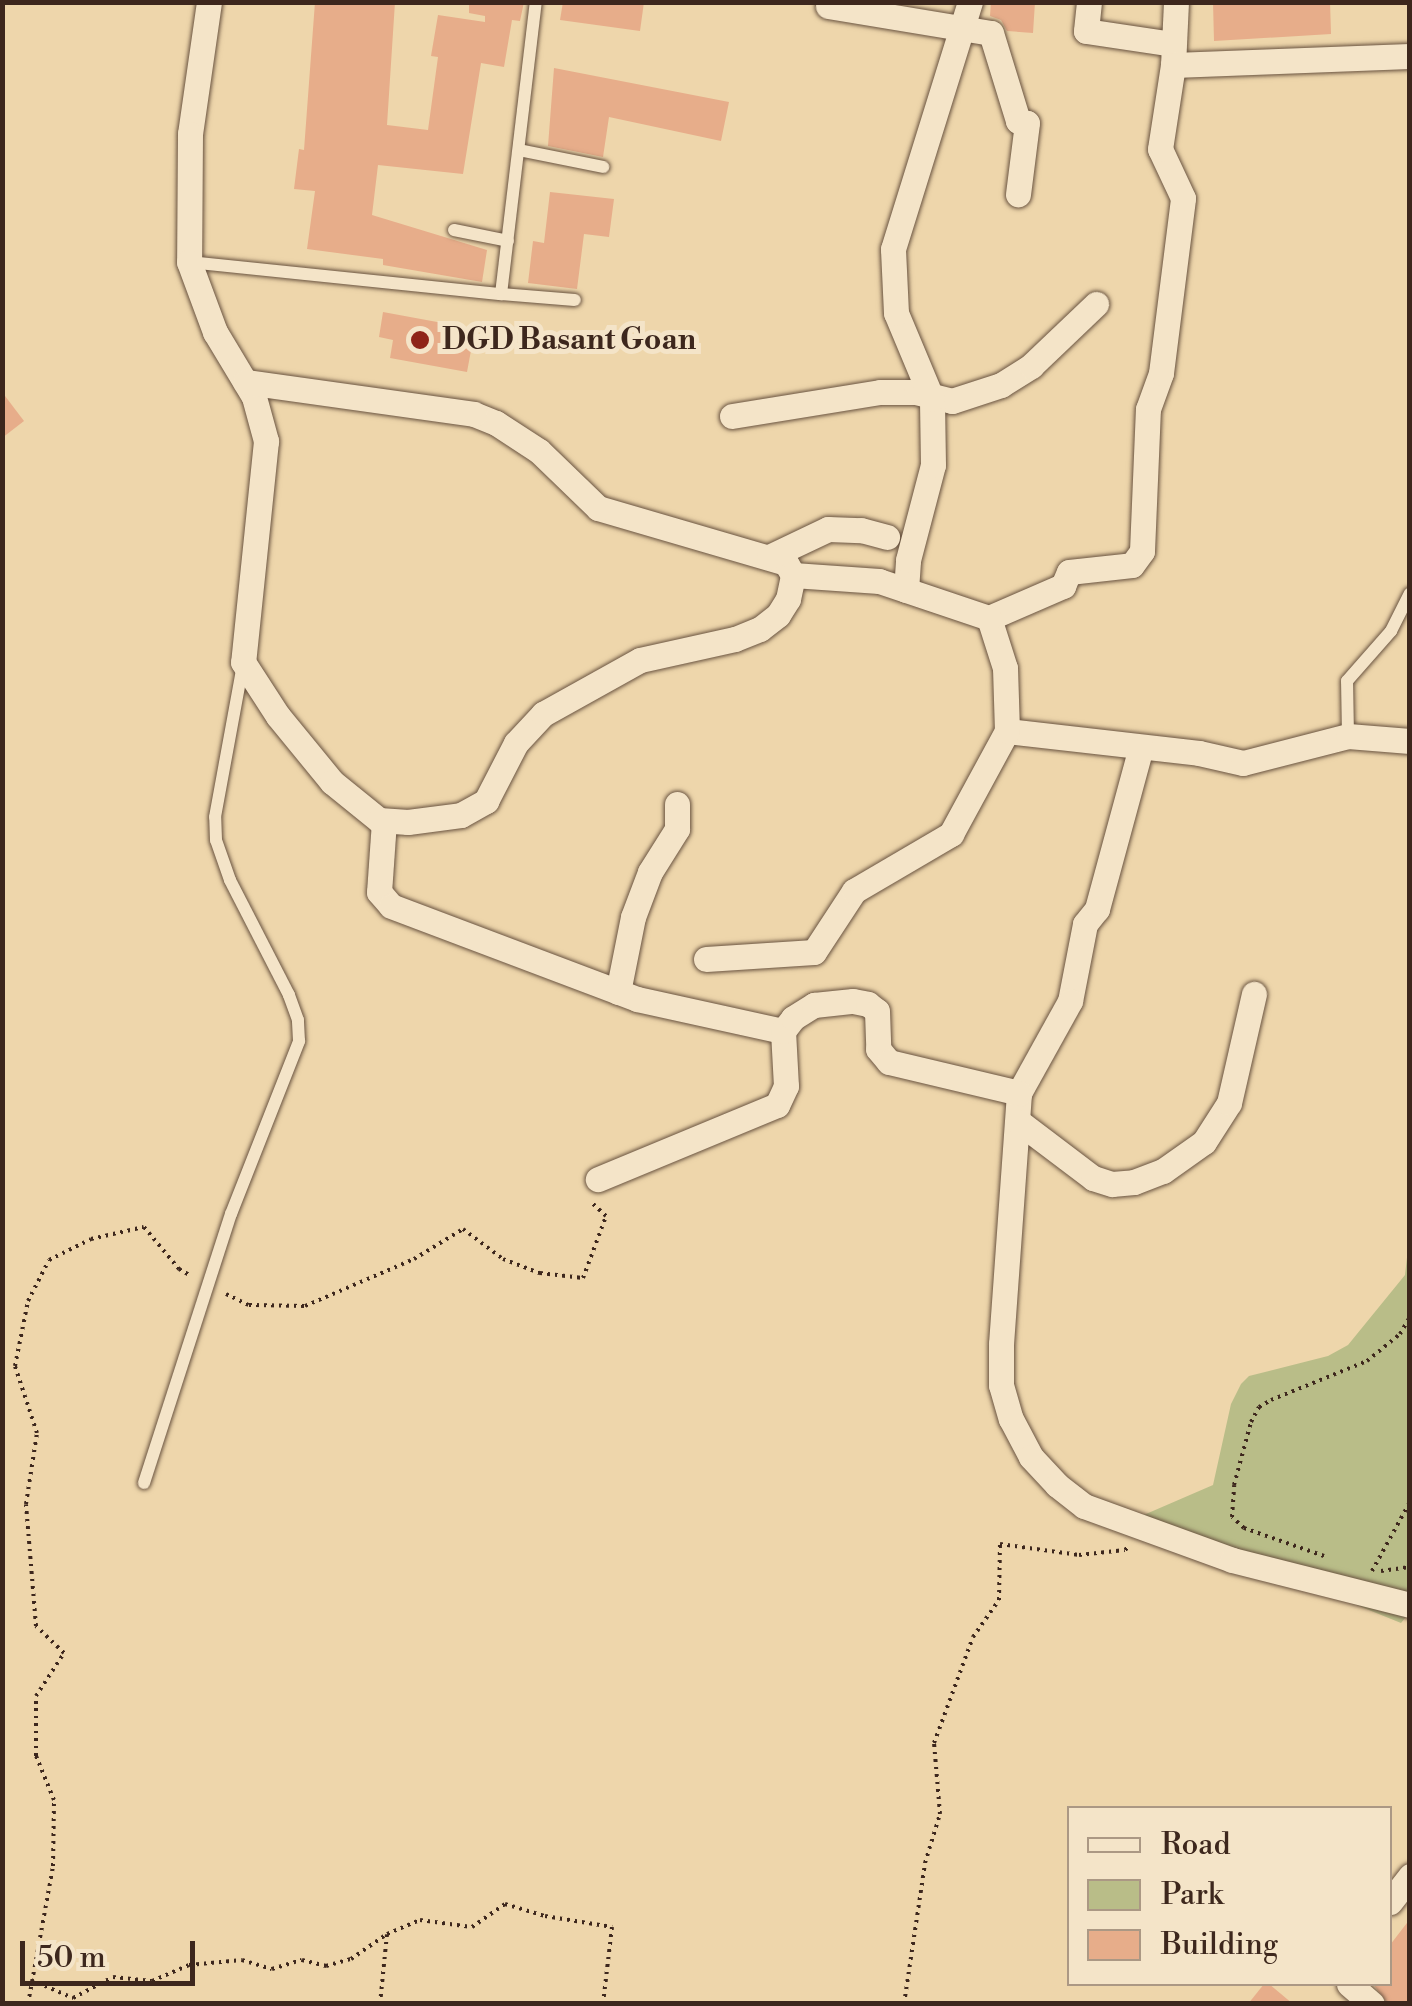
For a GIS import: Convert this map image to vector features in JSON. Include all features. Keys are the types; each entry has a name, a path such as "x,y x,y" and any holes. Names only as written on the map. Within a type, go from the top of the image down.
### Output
{"street":[{"path":"209,2 190,134 189,262 199,298 260,412 266,457 244,662 304,751 367,814 384,821 446,818 474,809 495,786 527,726 543,714 640,660 760,629 778,615 788,599 793,575 786,563 598,508 517,435 474,414 246,382"},
{"path":"1088,2 1086,31 1173,54 1410,56"},
{"path":"793,575 879,581 989,618 1063,586 1069,572 1132,565 1142,551 1148,409 1161,373 1183,198 1160,150 1176,2"},
{"path":"828,6 966,15 991,32 1018,121 1027,122 1018,194"},
{"path":"906,590 908,560 933,465 932,399 896,313 893,249 966,15"},
{"path":"732,416 880,392 916,392 932,399 952,400 1001,385 1031,366 1096,304"},
{"path":"769,558 828,530 861,530 886,538"},
{"path":"706,959 814,952 854,890 951,834 1008,732 1005,668 989,618"},
{"path":"1008,732 1243,763 1348,736 1410,741"},
{"path":"1141,747 1098,908 1085,924 1070,1001 1019,1093 1000,1344 1001,1385 1011,1419 1031,1457 1056,1486 1084,1506 1232,1560 1410,1605"},
{"path":"618,992 633,917 650,872 677,829 677,804"},
{"path":"384,821 379,892 391,906 618,992 687,1013 783,1031"},
{"path":"1018,1122 1093,1178 1112,1184 1134,1182 1163,1171 1204,1142 1229,1103 1254,994"},
{"path":"783,1031 814,1004 868,1004 879,1020 878,1049 890,1062 1019,1093"},
{"path":"598,1179 777,1105 786,1086 783,1031"},
{"path":"1392,1899 1410,1876"},
{"path":"1351,1986 1372,2004"}],"lane":[{"path":"501,294 536,2"},
{"path":"519,150 604,166"},
{"path":"454,230 508,242"},
{"path":"189,262 575,300"},
{"path":"1348,736 1346,681 1391,630 1410,592"},
{"path":"144,1483 250,1160 299,1042 290,995 230,880 216,840 215,816 244,662"}],"path":[{"path":"28,2004 52,1866 54,1800 36,1756 36,1696 64,1653 36,1626 26,1504 37,1433 15,1366 28,1300 49,1260 91,1238 144,1227 179,1269 210,1286 249,1304 305,1306 414,1258 463,1229 504,1260 540,1273 583,1278 606,1216 579,1191 598,1179"},
{"path":"1327,1557 1244,1528 1232,1518 1234,1485 1250,1422 1260,1406 1271,1400 1367,1361 1400,1334 1410,1317"},
{"path":"1372,1571 1410,1502"},
{"path":"904,2004 925,1863 940,1814 934,1743 973,1637 998,1600 1000,1544 1079,1555 1125,1550 1145,1529"},
{"path":"1360,1569 1410,1567"},
{"path":"30,1980 73,1998 113,1977 152,1981 189,1965 242,1960 272,1968 302,1960 326,1966 351,1960 388,1934 420,1920 472,1927 505,1904 545,1916 612,1927 603,2004"},
{"path":"380,2004 388,1934"}],"green space":[{"path":"1409,1240 1410,1612 1401,1623 1139,1517 1213,1485 1231,1404 1241,1384 1249,1376 1328,1356 1348,1345 1405,1275"}],"building":[{"path":"315,2 395,2 387,125 428,130 438,57 431,56 438,15 485,22 485,16 469,13 469,2 524,2 520,21 512,20 504,67 481,63 463,174 378,165 372,215 487,250 482,282 383,265 383,259 307,249 315,191 294,189 299,149 304,150"},
{"path":"563,2 644,2 640,31 560,20"},
{"path":"991,2 1035,2 1033,33 1007,31 1001,20 990,16"},
{"path":"1213,2 1330,2 1331,34 1214,41"},
{"path":"554,68 729,102 721,141 609,117 603,157 548,146"},
{"path":"550,192 614,199 609,237 584,234 577,289 528,283 533,241 544,243"},
{"path":"383,312 475,329 467,372 390,358 393,340 379,337"},
{"path":"2,392 24,421 2,438"},
{"path":"1410,1919 1410,2004 1388,2004 1374,1986 1392,1986 1392,1942"},
{"path":"1262,1986 1271,1986 1293,2004 1248,2004"}],"place":[{"name":"DGD Basant Goan","path":"420,340"}]}
